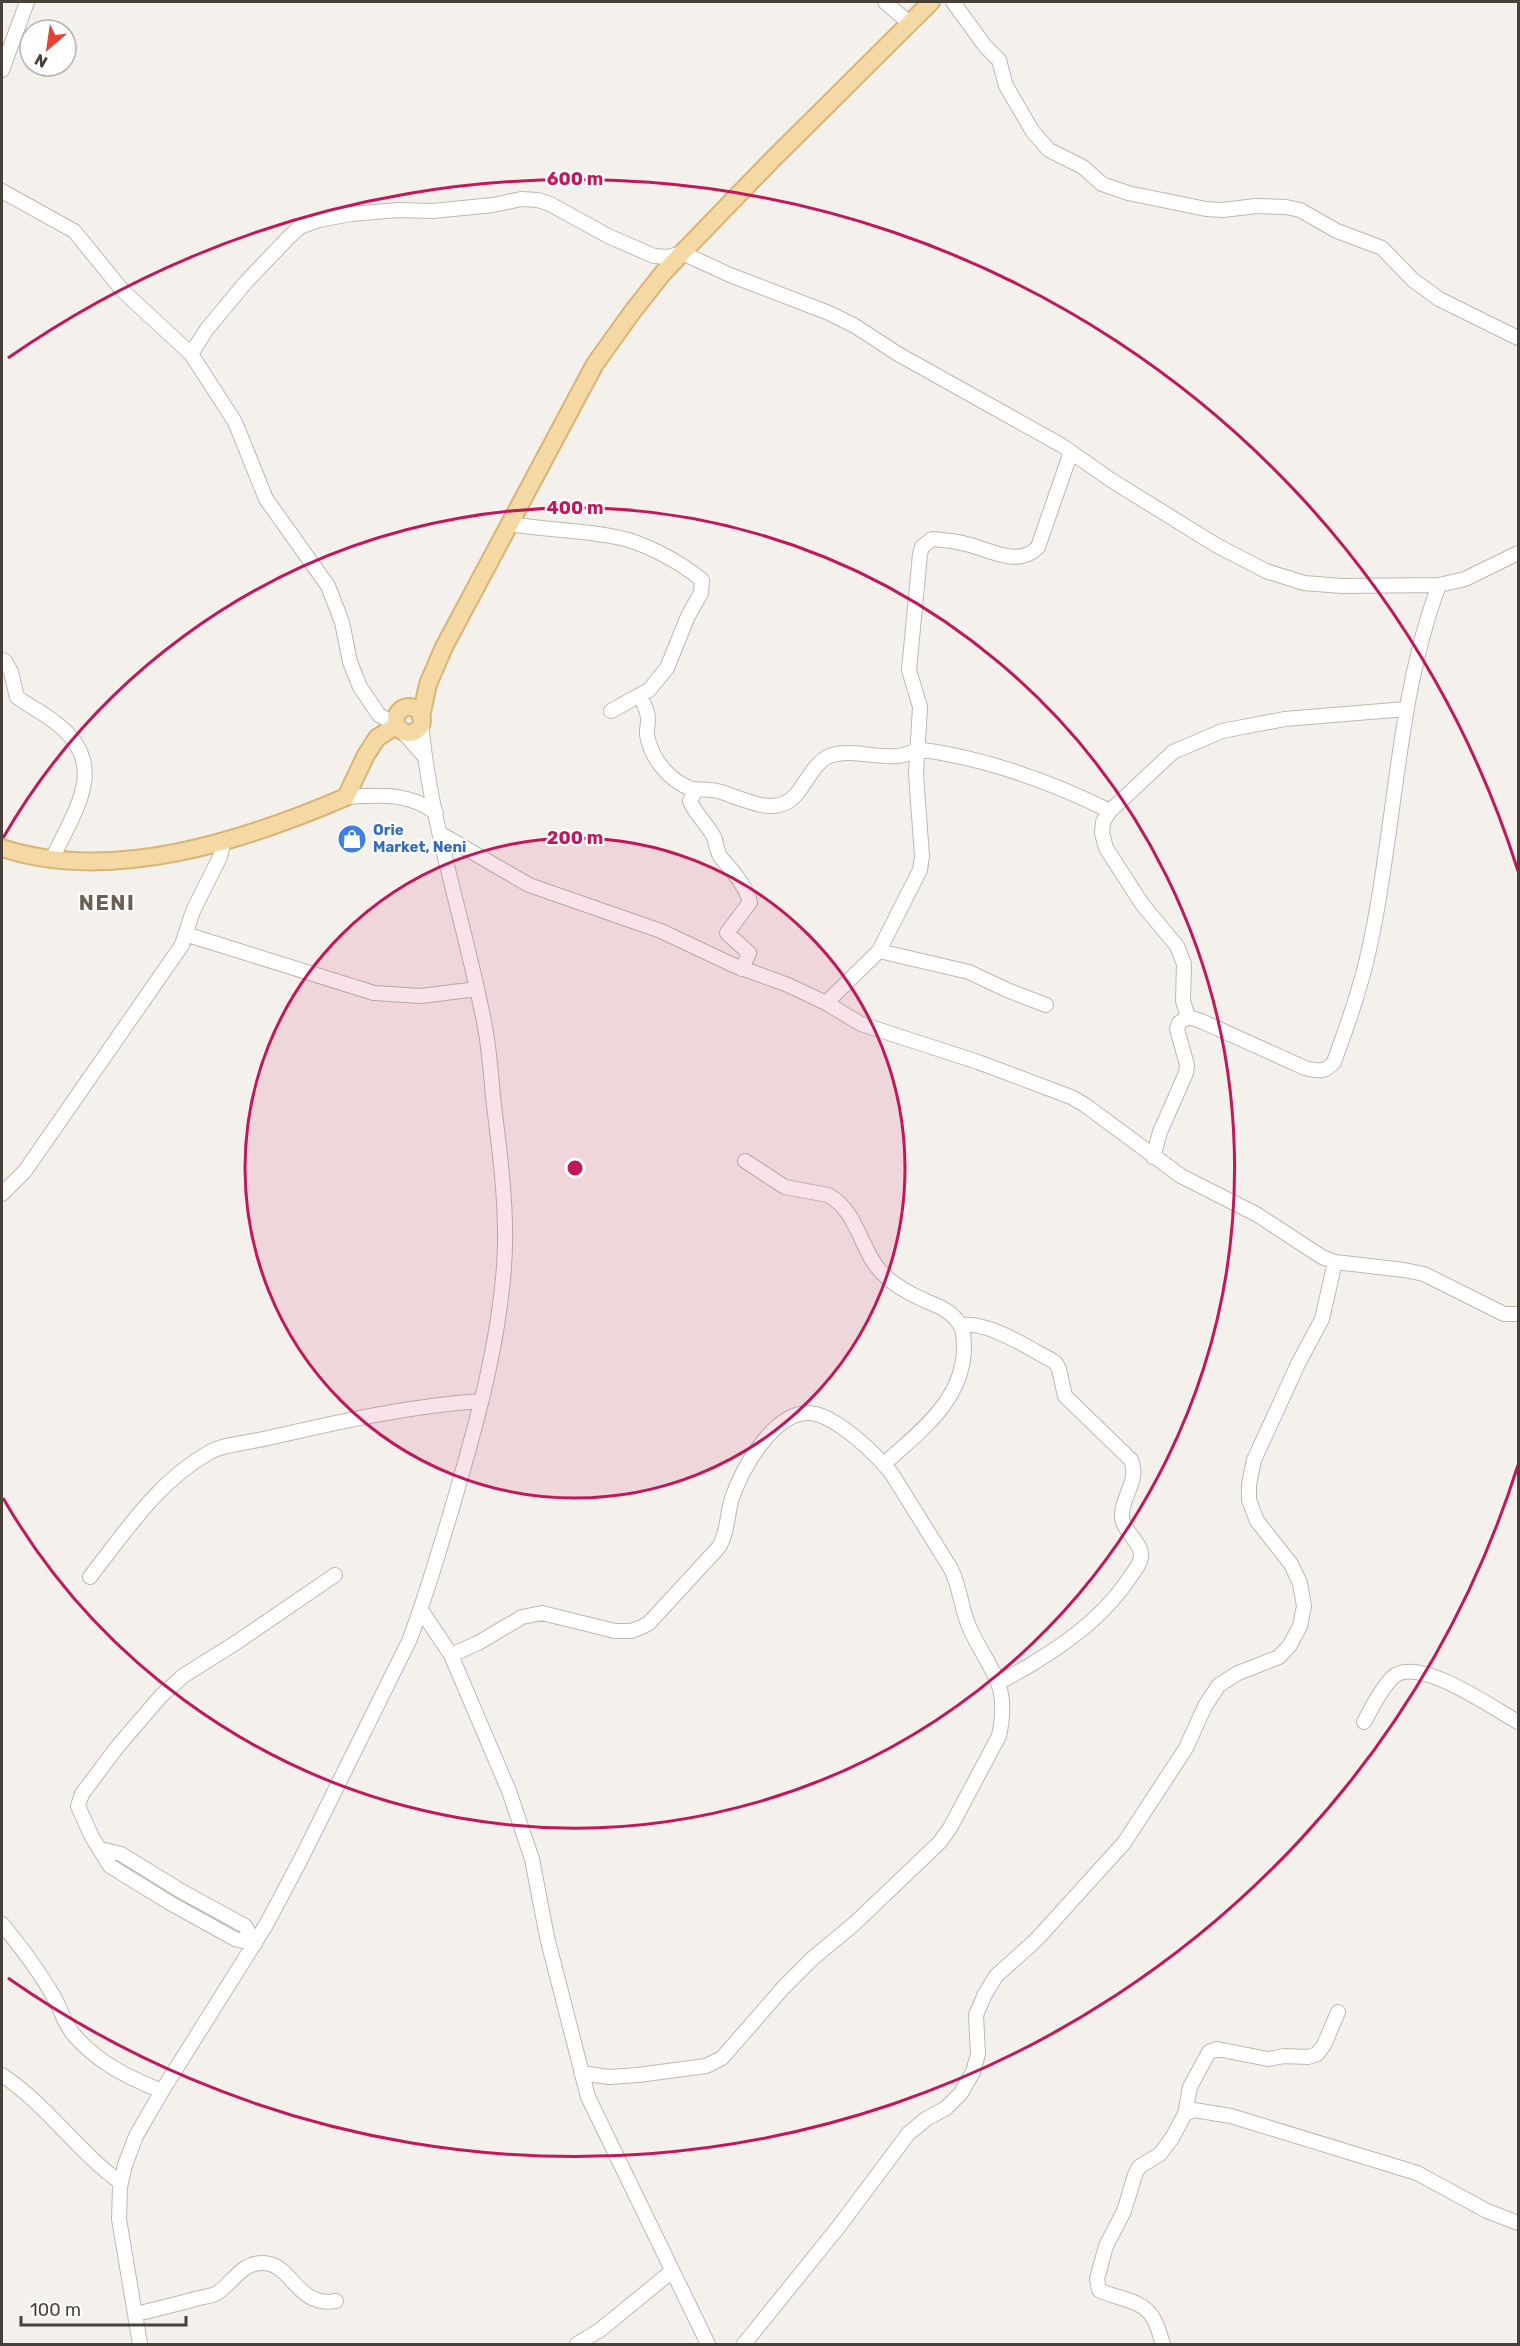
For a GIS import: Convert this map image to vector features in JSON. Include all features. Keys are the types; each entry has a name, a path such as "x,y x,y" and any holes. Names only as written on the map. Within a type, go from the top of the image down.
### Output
{"main road":[{"path":"400,721 408,733 417,730 428,684 436,665 596,364 633,312 663,273 682,253 908,22 931,2"},
{"path":"400,721 436,665"},
{"path":"2,848 22,855 100,862 176,852 224,840 346,797 366,755 377,738 417,710 421,720"}],"street":[{"path":"2,70 6,46 27,2"},
{"path":"885,2 908,22"},
{"path":"953,2 999,60 1006,86 1033,132 1049,150 1083,167 1102,184 1128,194 1206,209 1224,210 1256,206 1300,210 1337,231 1382,248 1413,280 1439,299 1518,338"},
{"path":"2,190 74,231 123,291 192,354 235,422 266,499 328,586 342,622 350,662 360,687 379,715 388,720 400,721 424,756"},
{"path":"192,354 207,329 239,290 300,227 351,213 398,210 433,211 493,205 521,199 538,200 550,204 608,236 654,256 668,257 682,253 730,275 830,313 1071,452 1171,518 1266,571 1304,583 1342,586 1439,585 1465,579 1518,553"},
{"path":"826,1003 879,951 916,878 922,856 916,774 920,707 909,670 918,565 922,547 932,539 954,541 1003,556 1012,557 1032,553 1038,547 1071,452"},
{"path":"510,524 618,537 668,557 702,580 701,593 688,616 668,668 649,690 611,711"},
{"path":"1188,1017 1305,1068 1321,1072 1329,1069 1334,1062 1360,988 1370,946 1406,709 1425,624 1439,585"},
{"path":"2,660 11,672 18,697 57,723 70,735 79,748 85,764 86,779 82,795 52,859"},
{"path":"641,696 649,719 646,733 653,755 666,773 696,789 713,790 763,806 774,807 792,799 808,776 825,758 834,754 900,756 910,754 917,749 986,762 1091,801 1110,811"},
{"path":"1188,1017 1183,1000 1184,964 1177,946 1142,904 1106,848 1101,833 1103,822 1110,811 1173,752 1222,731 1285,719 1406,709"},
{"path":"140,2344 119,2219 121,2183 125,2165 136,2136 162,2091 255,1944 303,1855 409,1641 422,1610 462,1472 488,1371 500,1300 504,1225 500,1155 485,1028 424,756 421,720"},
{"path":"696,789 690,801 694,810 714,836 715,847 735,872 750,902 727,931 728,935 749,952 742,969"},
{"path":"346,797 386,795 413,799 436,813"},
{"path":"441,834 529,885 661,931 742,969 788,985 826,1003 861,1024 978,1062 1071,1097 1085,1104 1181,1176 1256,1214 1306,1249 1335,1262 1424,1274 1503,1314 1518,1314"},
{"path":"2,1194 25,1171 182,945 193,911 220,857 224,840"},
{"path":"185,934 374,993 421,996 477,989"},
{"path":"879,951 969,972 1046,1005"},
{"path":"1153,1157 1160,1132 1186,1073 1187,1065 1177,1029 1179,1023 1188,1017"},
{"path":"745,1161 785,1187 834,1198 848,1212 869,1254 882,1273 909,1292 946,1310 961,1325 964,1336 964,1355 960,1377 949,1401 884,1464"},
{"path":"744,2344 840,2225 908,2134 926,2119 946,2108 961,2093 973,2072 978,2054 976,2015 996,1976 1036,1940 1124,1843 1186,1749 1205,1706 1219,1685 1238,1673 1280,1657 1290,1645 1300,1626 1304,1606 1300,1583 1291,1564 1257,1521 1249,1500 1249,1484 1254,1461 1298,1364 1322,1319 1335,1262"},
{"path":"961,1325 970,1324 987,1328 1055,1362 1059,1369 1065,1396 1089,1422 1131,1460 1134,1467 1122,1518 1125,1528 1140,1549 1141,1557 1136,1568 1110,1603 1088,1624 1035,1662 999,1683"},
{"path":"90,1577 128,1528 172,1479 212,1451 366,1417 440,1404 480,1401"},
{"path":"451,1655 478,1643 522,1617 542,1613 615,1631 631,1631 649,1623 724,1539 732,1499 752,1455 768,1435 796,1416 807,1413 819,1414 832,1420 884,1464 951,1569 957,1582 970,1630 994,1670 999,1683 1003,1696 999,1736 945,1835 903,1878 783,1988 722,2058 706,2066 649,2074 609,2077 581,2073"},
{"path":"255,1944 245,1926 181,1891 121,1854 100,1849 78,1806 82,1794 141,1719 183,1676 335,1575"},
{"path":"422,1610 451,1655 509,1791 532,1859 547,1937 588,2097 671,2272 708,2344"},
{"path":"1364,1722 1393,1677 1404,1672 1418,1672 1441,1678 1518,1722"},
{"path":"2,1924 54,1998 72,2033 85,2047 106,2065 162,2091"},
{"path":"1163,2344 1153,2317 1147,2310 1139,2304 1099,2290 1097,2279 1106,2246 1124,2211 1135,2175 1139,2168 1160,2154 1172,2138 1185,2114 1190,2087 1209,2052 1217,2049 1268,2060 1284,2056 1308,2057 1317,2054 1324,2045 1338,2012"},
{"path":"2,2075 43,2108 90,2158 121,2183"},
{"path":"1185,2114 1194,2110 1206,2110 1231,2116 1417,2173 1487,2211 1518,2223"},
{"path":"136,2314 217,2293 244,2268 260,2262 269,2263 284,2271 296,2287 309,2296 328,2302 336,2301"},
{"path":"577,2344 600,2330 671,2272"}],"place":[{"name":"Orie Market, Neni","path":"352,839"}],"district":[{"name":"NENI","path":"107,902"}]}
